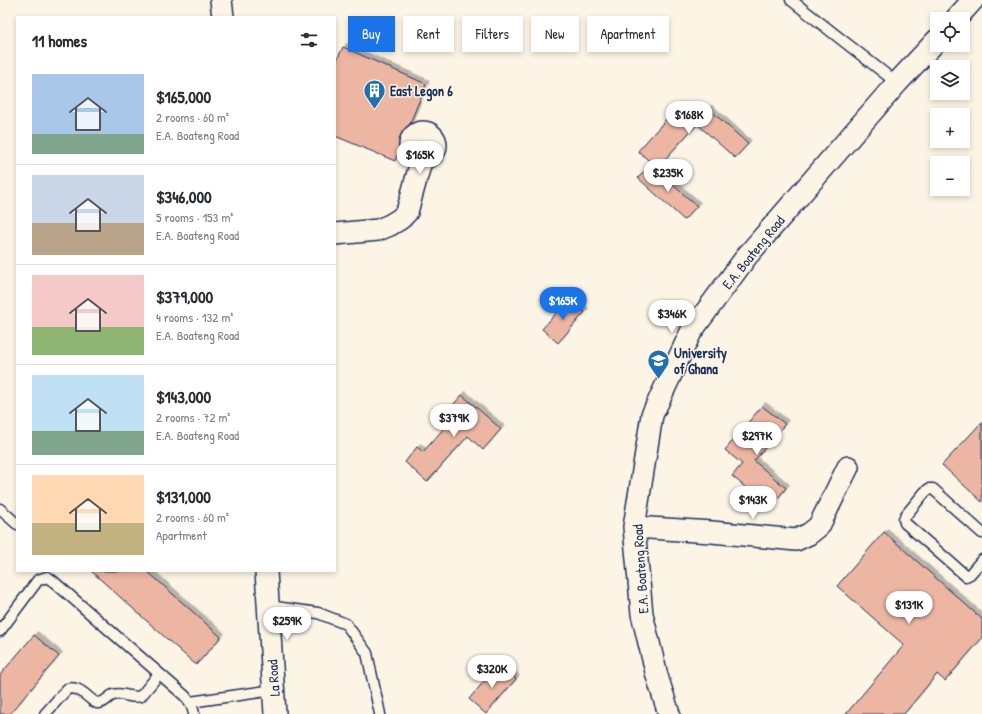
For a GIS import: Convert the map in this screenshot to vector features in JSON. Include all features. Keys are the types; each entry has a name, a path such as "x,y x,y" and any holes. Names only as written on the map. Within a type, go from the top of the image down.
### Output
{"street":[{"path":"221,0 223,16"},
{"path":"962,12 973,0"},
{"name":"E.A. Boateng Road","path":"669,714 657,676 642,614 634,527 652,415 692,332 747,256 897,83 930,48"},
{"path":"336,234 378,230 400,219 407,212 422,158"},
{"path":"634,527 712,532 796,540 809,534 819,526 848,468"},
{"name":"La Road","path":"266,572 275,714"}],"lane":[{"path":"791,0 897,83"},
{"path":"982,533 933,489 929,489 925,492 904,519 905,523 966,576 970,574 982,560"},
{"path":"0,510 16,523"},
{"path":"0,631 38,580 47,574 53,581 185,696 193,707 194,714"},
{"path":"268,606 318,613 346,624 367,653 380,714"},
{"path":"45,714 67,689 72,687 77,688 96,703 103,703 112,695 117,694 137,697 141,696 159,674"},
{"path":"190,702 274,690"}],"building":[{"name":"East Legon 6","path":"343,47 348,49 348,52 354,52 426,84 395,161 336,136 336,62"},
{"path":"678,106 692,119 709,109 748,144 735,158 697,124 657,168 638,151"},
{"path":"650,165 697,206 684,220 638,178"},
{"path":"569,299 585,312 558,343 542,329"},
{"path":"462,395 501,429 483,450 468,436 427,482 405,462 417,447 423,452 452,419 446,413"},
{"path":"762,406 785,424 754,461 786,488 770,508 732,476 742,464 725,450"},
{"path":"982,422 982,502 942,465"},
{"path":"884,532 982,619 982,638 945,681 937,674 904,714 846,714 904,645 837,586"},
{"path":"92,572 148,572 221,637 196,665"},
{"path":"34,635 59,656 10,714 0,714 0,675"},
{"path":"499,664 516,679 486,714 469,699"}],"place":[{"name":"East Legon 6","path":"375,110"},
{"name":"University of Ghana","path":"658,380"}]}
